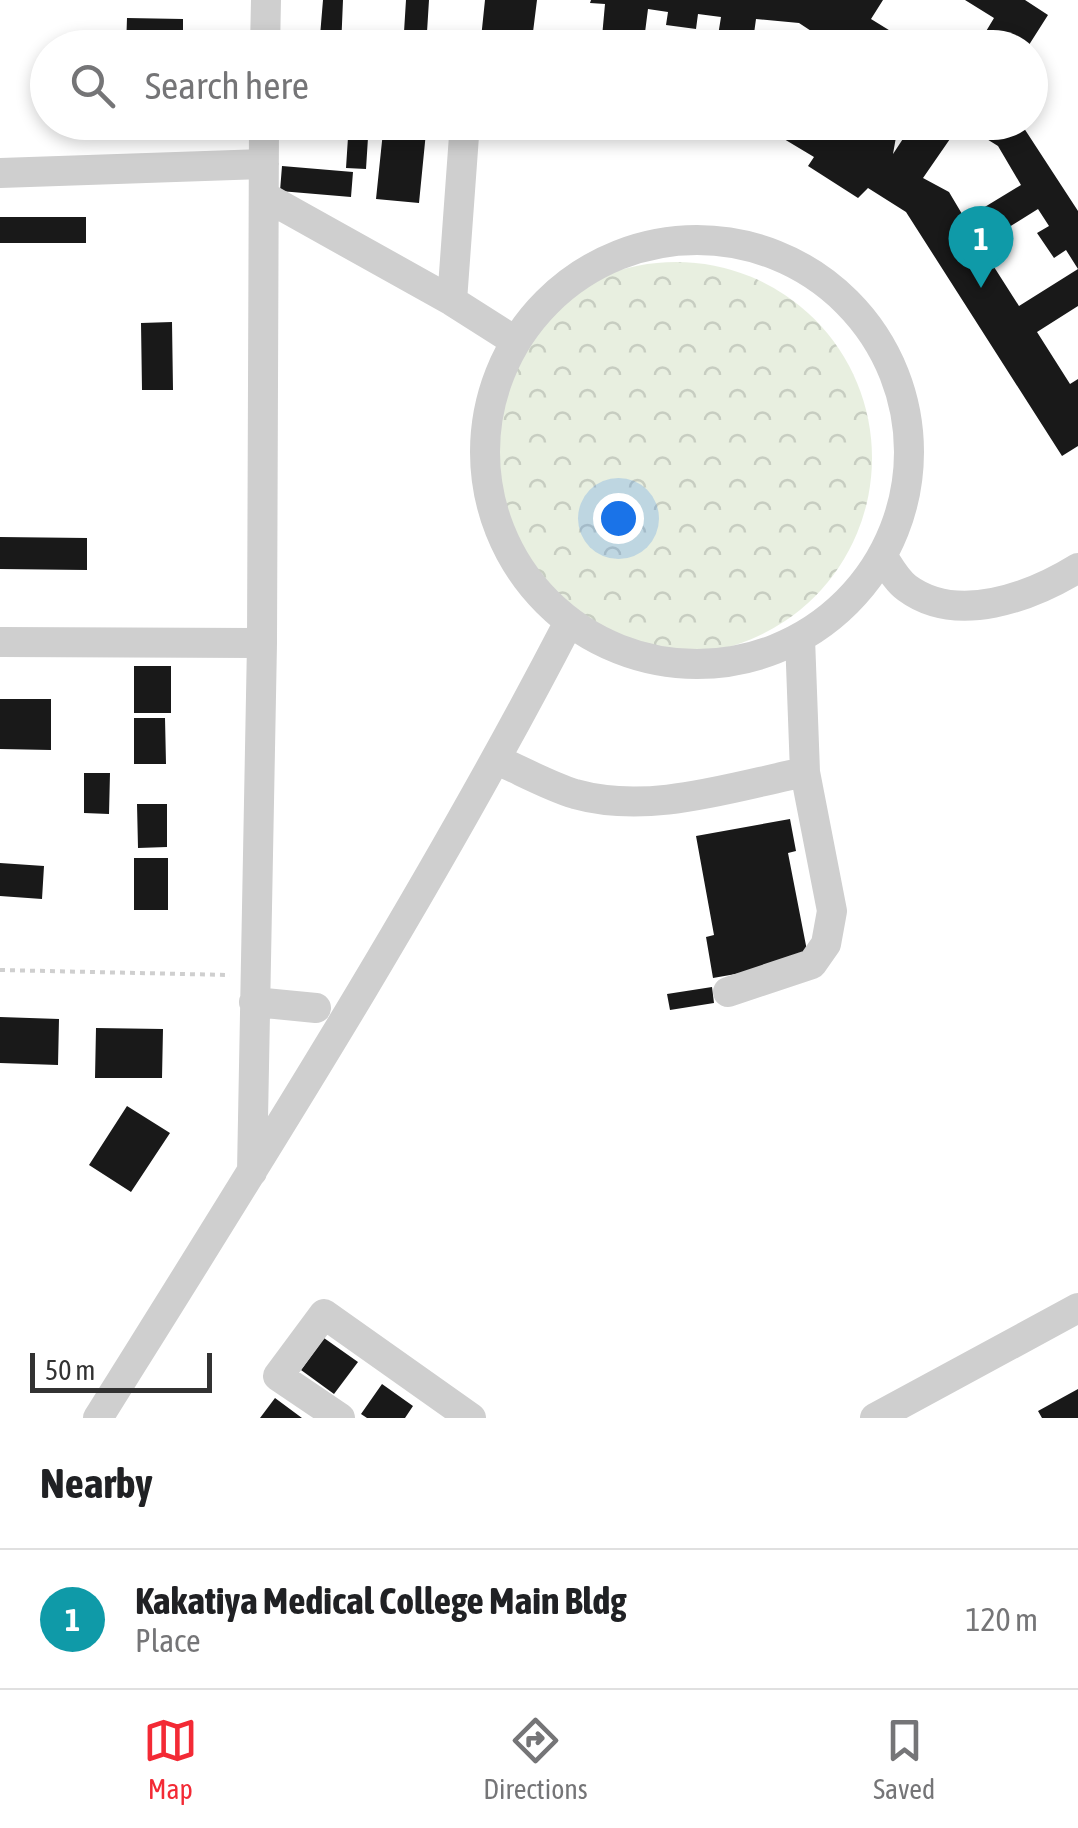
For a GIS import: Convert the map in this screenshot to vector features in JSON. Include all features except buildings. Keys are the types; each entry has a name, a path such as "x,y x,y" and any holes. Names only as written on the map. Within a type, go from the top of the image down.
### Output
{"street":[{"path":"265,30 266,0"},
{"path":"252,1172 262,644 264,140"},
{"path":"452,301 464,140"},
{"path":"0,173 264,164"},
{"path":"264,196 516,340"},
{"path":"695,240 742,244 787,259 828,284 862,317 888,356 901,388 909,422 911,457 903,509 883,558 852,599 812,632 766,654 715,664 663,662 613,648 568,622 539,596 516,565 498,529 487,492 483,452 487,413 498,376 516,340 549,299 592,267 642,247 695,240"},
{"path":"883,558 904,586 926,600 953,607 998,602 1078,568"},
{"path":"98,1418 252,1172 497,760 568,622"},
{"path":"728,992 812,964 826,944 832,912 804,772 800,638"},
{"path":"0,642 262,644"},
{"path":"497,760 575,794 619,802 655,802 804,772"},
{"path":"254,989 316,1008"},
{"path":"876,1418 1078,1308"},
{"path":"340,1418 278,1376 324,1314 470,1418"}],"path":[{"path":"0,970 254,989"}],"green space":[{"path":"676,262 714,266 751,277 785,295 815,319 839,349 857,383 868,420 872,458 868,496 857,533 839,567 815,597 785,621 751,639 714,650 676,654 638,650 601,639 567,621 537,597 513,567 495,533 484,496 480,458 484,420 495,383 513,349 537,319 567,295 601,277 638,266"}],"place":[{"name":"Kakatiya Medical College Main Bldg","path":"981,288"}]}
